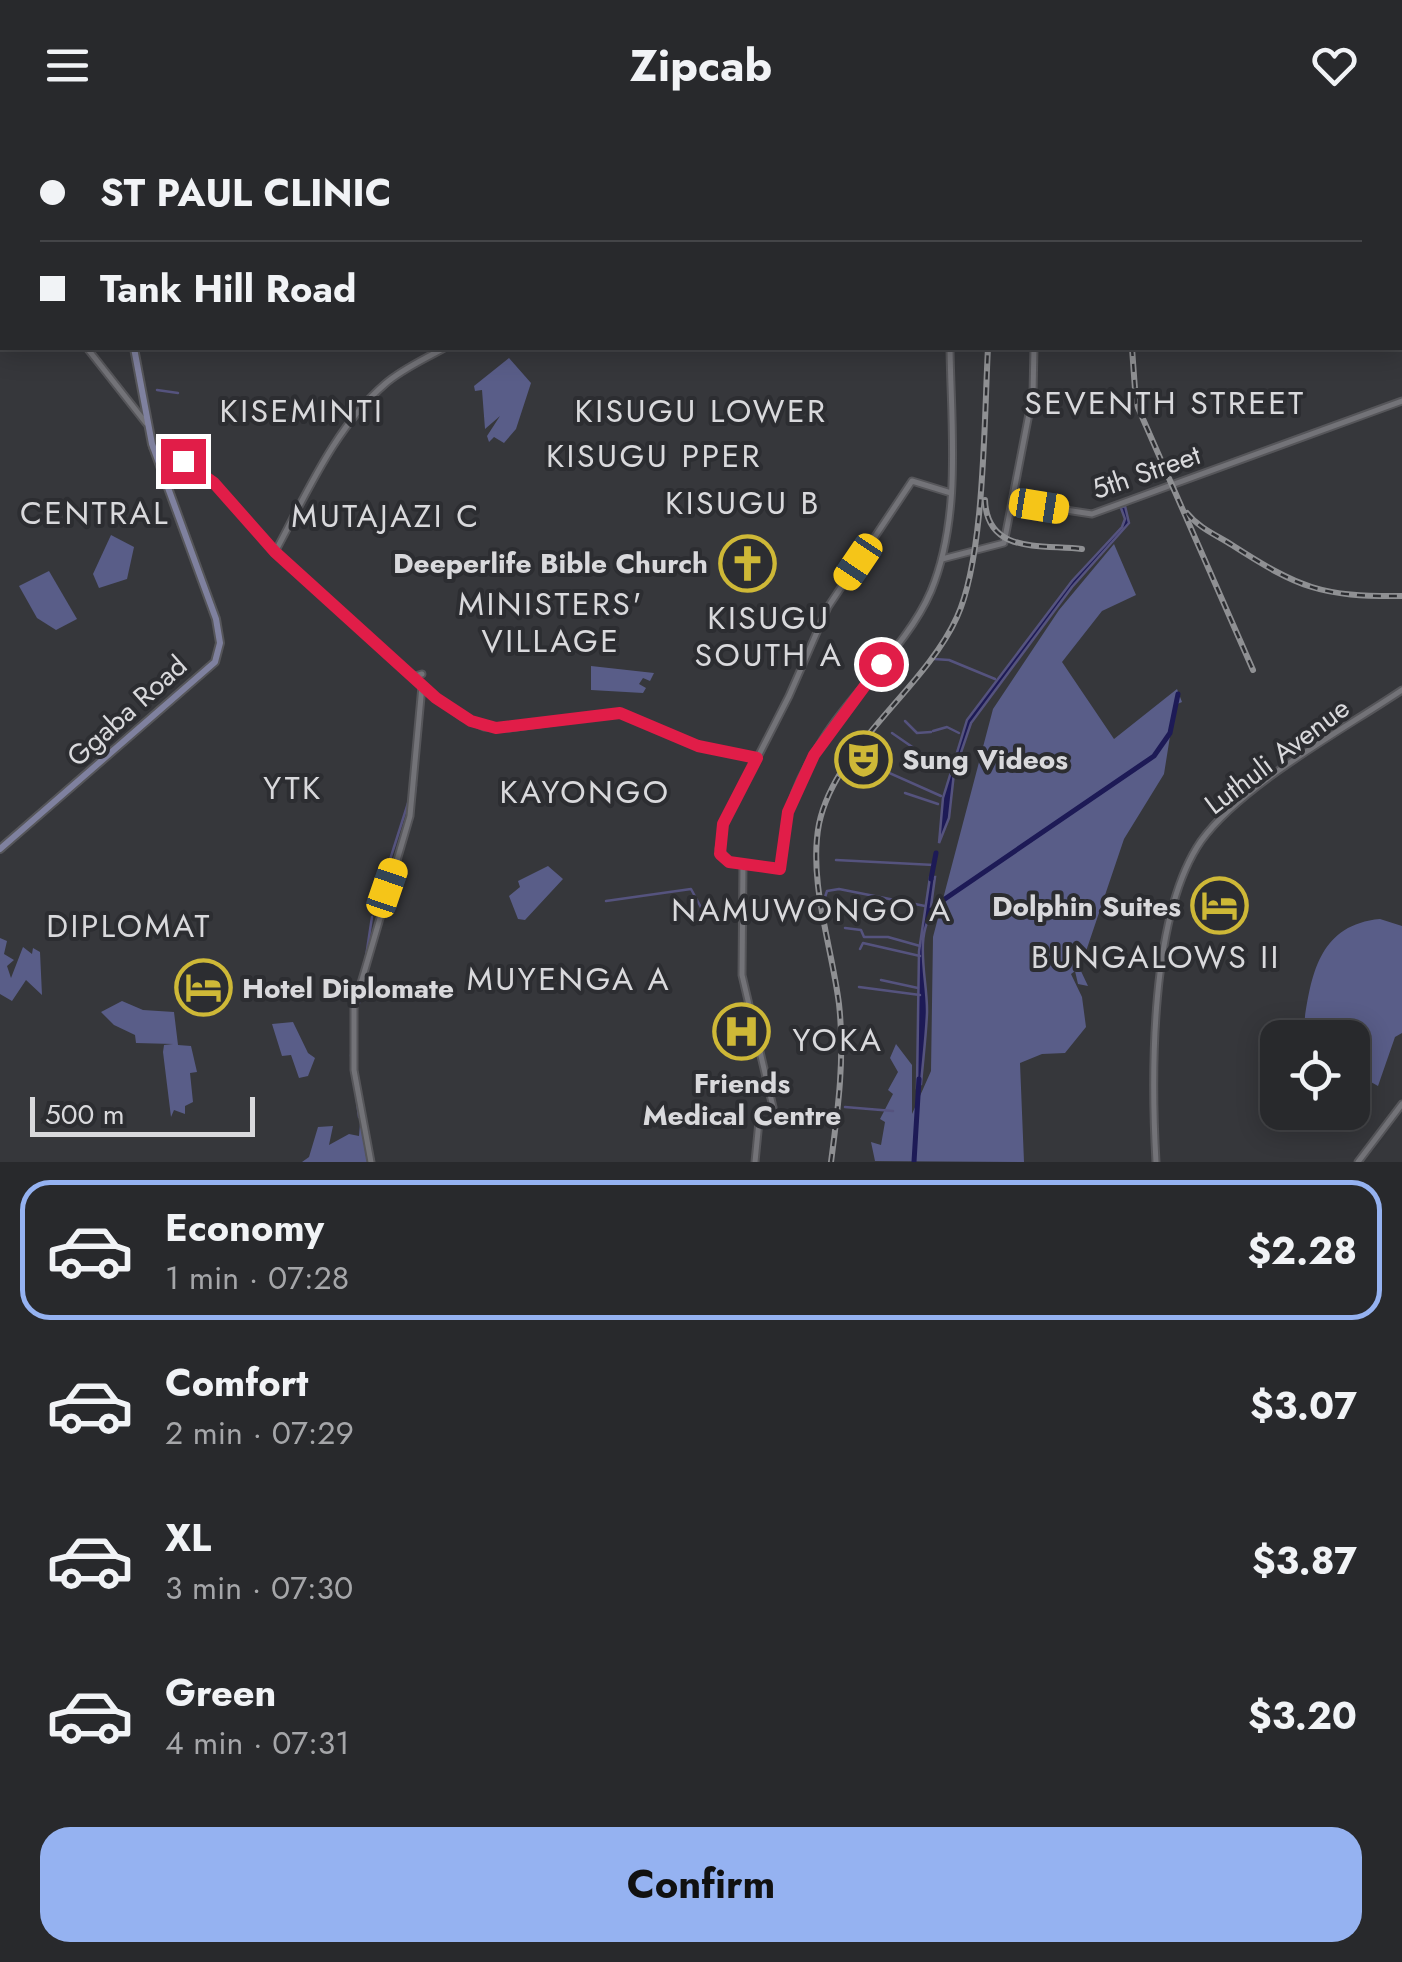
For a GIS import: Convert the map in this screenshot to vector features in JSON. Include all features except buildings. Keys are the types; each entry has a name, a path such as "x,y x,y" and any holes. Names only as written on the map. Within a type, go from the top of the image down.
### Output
{"main road":[{"name":"Ggaba Road","path":"0,850 215,662 220,643 216,620 146,423 134,350"}],"street":[{"path":"90,350 146,423"},
{"path":"275,552 324,465 363,407 392,379 441,350"},
{"path":"950,350 951,493 942,559 924,605 814,755 788,812 780,869 724,859 718,844 732,804 828,607 912,481 951,493"},
{"path":"942,559 1004,543 1032,393 1034,350"},
{"name":"5th Street","path":"1013,502 1092,514 1402,400"},
{"path":"154,448 168,451 214,483 275,552 419,687 453,711 484,726 524,728 617,712 698,746 757,758"},
{"path":"371,1162 354,1070 354,1007 410,816 422,674"},
{"name":"Luthuli Avenue","path":"1156,1162 1152,1072 1167,935 1176,891 1194,854 1240,802 1402,690"},
{"path":"744,864 742,975 773,1107 760,1111 755,1162"},
{"path":"1358,1162 1402,1104"}],"shaded area":[{"path":"509,358 531,383 516,429 504,443 494,437 489,442 487,436 500,416 485,429 482,390 475,391 474,386"},
{"path":"1125,506 1129,523 1072,587 971,723 954,773 949,818 939,843 943,798 967,720 1072,581 1122,527 1125,519 1121,508"},
{"path":"111,535 134,547 127,579 99,588 93,574"},
{"path":"1114,544 1136,595 1102,611 1062,662 1114,739 1177,689 1182,702 1175,705 1164,774 1124,839 1080,969 1088,986 1078,984 1075,971 1071,974 1082,997 1086,1027 1065,1053 1042,1054 1020,1063 1024,1162 875,1161 871,1142 881,1145 885,1122 880,1119 893,1094 888,1090 898,1072 890,1058 896,1044 912,1065 912,1114 931,1071 933,937 993,709 1059,610"},
{"path":"49,571 77,619 56,630 37,618 19,586"},
{"path":"591,666 654,673 650,681 643,678 639,684 646,688 643,693 591,690"},
{"path":"548,866 563,879 525,920 518,919 509,896 520,887 518,881"},
{"path":"930,877 935,877 931,906 941,901 926,926 923,940 927,1013 921,1084 917,1087 919,951"},
{"path":"1380,919 1402,926 1402,1033 1395,1037 1378,1086 1370,1082 1370,1020 1305,1020 1319,961 1341,933"},
{"path":"0,938 7,941 4,954 14,960 7,966 11,978 23,947 32,954 33,948 40,952 42,995 26,980 12,1001 0,994"},
{"path":"122,1001 143,1010 174,1012 178,1045 191,1046 197,1072 190,1073 193,1102 185,1106 185,1114 174,1110 171,1117 163,1052 164,1045 173,1044 136,1043 135,1035 114,1025 101,1012"},
{"path":"293,1022 308,1053 315,1058 308,1076 299,1078 291,1055 282,1056 272,1024"},
{"path":"360,1123 367,1162 302,1162 309,1157 318,1127 333,1126 329,1145 349,1134 359,1136"}],"waterway":[{"path":"157,390 178,393"},
{"path":"934,659 949,660 995,679"},
{"path":"936,905 1154,756 1170,733 1178,694"},
{"path":"905,721 917,733 931,732"},
{"path":"933,731 947,727 959,733"},
{"path":"892,733 921,753"},
{"path":"858,759 941,796"},
{"path":"414,799 416,785"},
{"path":"905,793 938,804"},
{"path":"373,913 409,800"},
{"path":"931,879 936,853"},
{"path":"836,860 934,865"},
{"path":"606,901 691,889 703,911"},
{"path":"825,897 827,891 839,889 925,906"},
{"path":"365,963 372,917"},
{"path":"845,928 861,930 864,937 888,937 920,946"},
{"path":"860,949 863,943 920,956"},
{"path":"881,980 918,988"},
{"path":"359,1003 363,985"},
{"path":"859,987 920,995"},
{"path":"351,1055 359,1117"},
{"path":"914,1162 919,1079"},
{"path":"845,1107 893,1111"}],"railway":[{"path":"831,1162 840,1083 841,1024 816,868 819,824 843,769 943,643 957,617 966,591 978,524 988,350"},
{"path":"1132,350 1136,403 1253,670"},
{"path":"985,500 988,518 1006,538 1035,546 1082,549"},
{"path":"1187,513 1208,531 1275,571 1312,587 1330,592 1402,596"}],"place":[{"name":"Deeperlife Bible Church","path":"747,563"},
{"name":"Sung Videos","path":"863,759"},
{"name":"Dolphin Suites","path":"1220,906"},
{"name":"Hotel Diplomate","path":"203,988"},
{"name":"Friends Medical Centre","path":"742,1032"}],"district":[{"name":"SEVENTH STREET","path":"1165,403"},
{"name":"KISEMINTI","path":"302,411"},
{"name":"KISUGU LOWER","path":"701,411"},
{"name":"KISUGU PPER","path":"654,456"},
{"name":"KISUGU B","path":"743,503"},
{"name":"CENTRAL","path":"95,513"},
{"name":"MUTAJAZI C","path":"386,516"},
{"name":"MINISTERS' VILLAGE","path":"551,622"},
{"name":"KISUGU SOUTH A","path":"769,636"},
{"name":"YTK","path":"293,788"},
{"name":"KAYONGO","path":"585,792"},
{"name":"NAMUWONGO A","path":"812,910"},
{"name":"DIPLOMAT","path":"129,926"},
{"name":"BUNGALOWS II","path":"1156,957"},
{"name":"MUYENGA A","path":"569,979"},
{"name":"YOKA","path":"838,1040"}],"route":[{"path":"183,461 227,495 275,552 436,698 462,716 484,726 524,728 617,712 698,746 743,752 757,758 719,837 720,854 729,862 780,869 788,812 814,755 854,695 881,664"}]}
